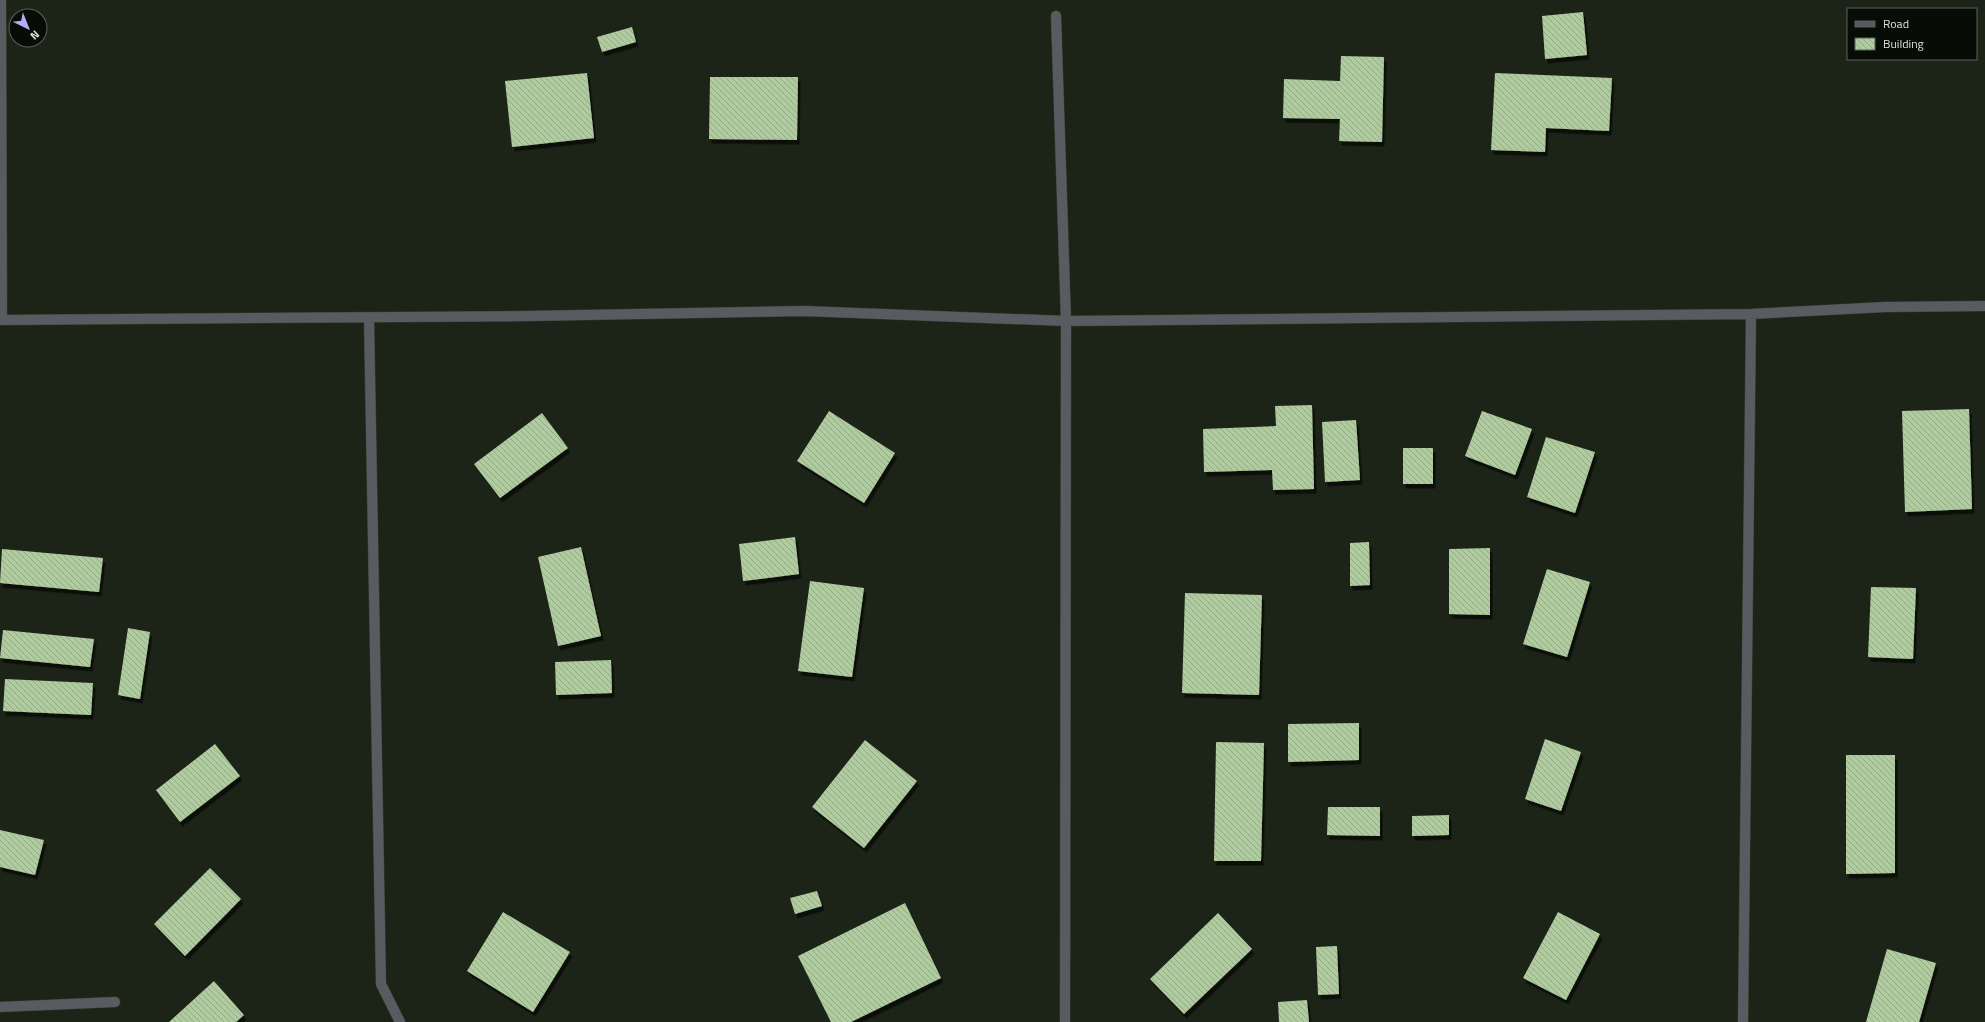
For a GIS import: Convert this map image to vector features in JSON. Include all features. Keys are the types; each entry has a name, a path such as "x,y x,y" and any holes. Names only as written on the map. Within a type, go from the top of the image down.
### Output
{"street":[{"path":"1,0 1,320 369,318 804,311 1066,321 1751,314 1885,307 1985,306"},
{"path":"1056,16 1066,321 1066,1022"},
{"path":"1743,1022 1751,314"},
{"path":"369,318 381,984 400,1022"},
{"path":"0,1006 115,1002"}],"building":[{"path":"1583,12 1587,55 1545,59 1542,16"},
{"path":"632,27 636,42 602,52 597,37"},
{"path":"1341,56 1384,57 1382,142 1339,141 1340,119 1283,118 1284,79 1340,81"},
{"path":"587,73 594,138 512,147 505,81"},
{"path":"1495,73 1612,78 1609,131 1546,128 1545,152 1491,150"},
{"path":"710,77 798,77 797,140 709,139"},
{"path":"1312,405 1314,489 1273,490 1272,470 1204,472 1203,429 1276,426 1275,406"},
{"path":"1969,409 1972,509 1905,512 1902,411"},
{"path":"829,411 895,453 864,503 797,461"},
{"path":"1482,411 1532,429 1515,475 1465,456"},
{"path":"542,413 568,448 500,498 474,464"},
{"path":"1356,420 1360,480 1325,482 1322,422"},
{"path":"1546,437 1595,452 1575,513 1527,497"},
{"path":"1403,448 1433,448 1433,484 1403,484"},
{"path":"795,537 799,574 743,581 739,544"},
{"path":"1369,542 1370,585 1350,586 1350,543"},
{"path":"581,547 601,636 558,646 538,557"},
{"path":"1490,548 1490,615 1449,614 1449,549"},
{"path":"2,549 103,558 99,592 0,583"},
{"path":"1547,569 1590,582 1567,657 1523,644"},
{"path":"810,581 864,588 852,677 798,671"},
{"path":"1871,587 1916,588 1913,659 1868,657"},
{"path":"1185,593 1262,595 1259,695 1182,693"},
{"path":"128,628 150,632 140,699 118,695"},
{"path":"3,630 94,639 90,667 0,658"},
{"path":"611,660 612,693 556,695 555,662"},
{"path":"5,679 93,683 91,715 3,711"},
{"path":"1359,723 1359,760 1288,762 1288,724"},
{"path":"1545,739 1581,752 1561,811 1525,799"},
{"path":"865,740 917,781 864,848 812,807"},
{"path":"1216,742 1264,743 1261,861 1214,861"},
{"path":"215,744 240,776 180,822 156,790"},
{"path":"1846,755 1895,755 1895,873 1846,874"},
{"path":"1328,807 1380,807 1380,836 1327,835"},
{"path":"1449,815 1449,835 1412,836 1412,816"},
{"path":"0,830 44,840 35,875 0,867"},
{"path":"210,868 241,899 185,956 154,924"},
{"path":"817,891 822,906 795,914 790,898"},
{"path":"905,903 941,978 851,1022 831,1022 798,956"},
{"path":"503,912 570,952 533,1012 467,971"},
{"path":"1558,912 1600,934 1566,1000 1523,978"},
{"path":"1218,913 1252,949 1184,1014 1150,979"},
{"path":"1337,946 1339,994 1318,995 1316,947"},
{"path":"1887,949 1936,963 1919,1022 1866,1022"},
{"path":"214,981 244,1015 236,1022 169,1022"},
{"path":"1307,1000 1309,1022 1279,1022 1278,1002"}]}
